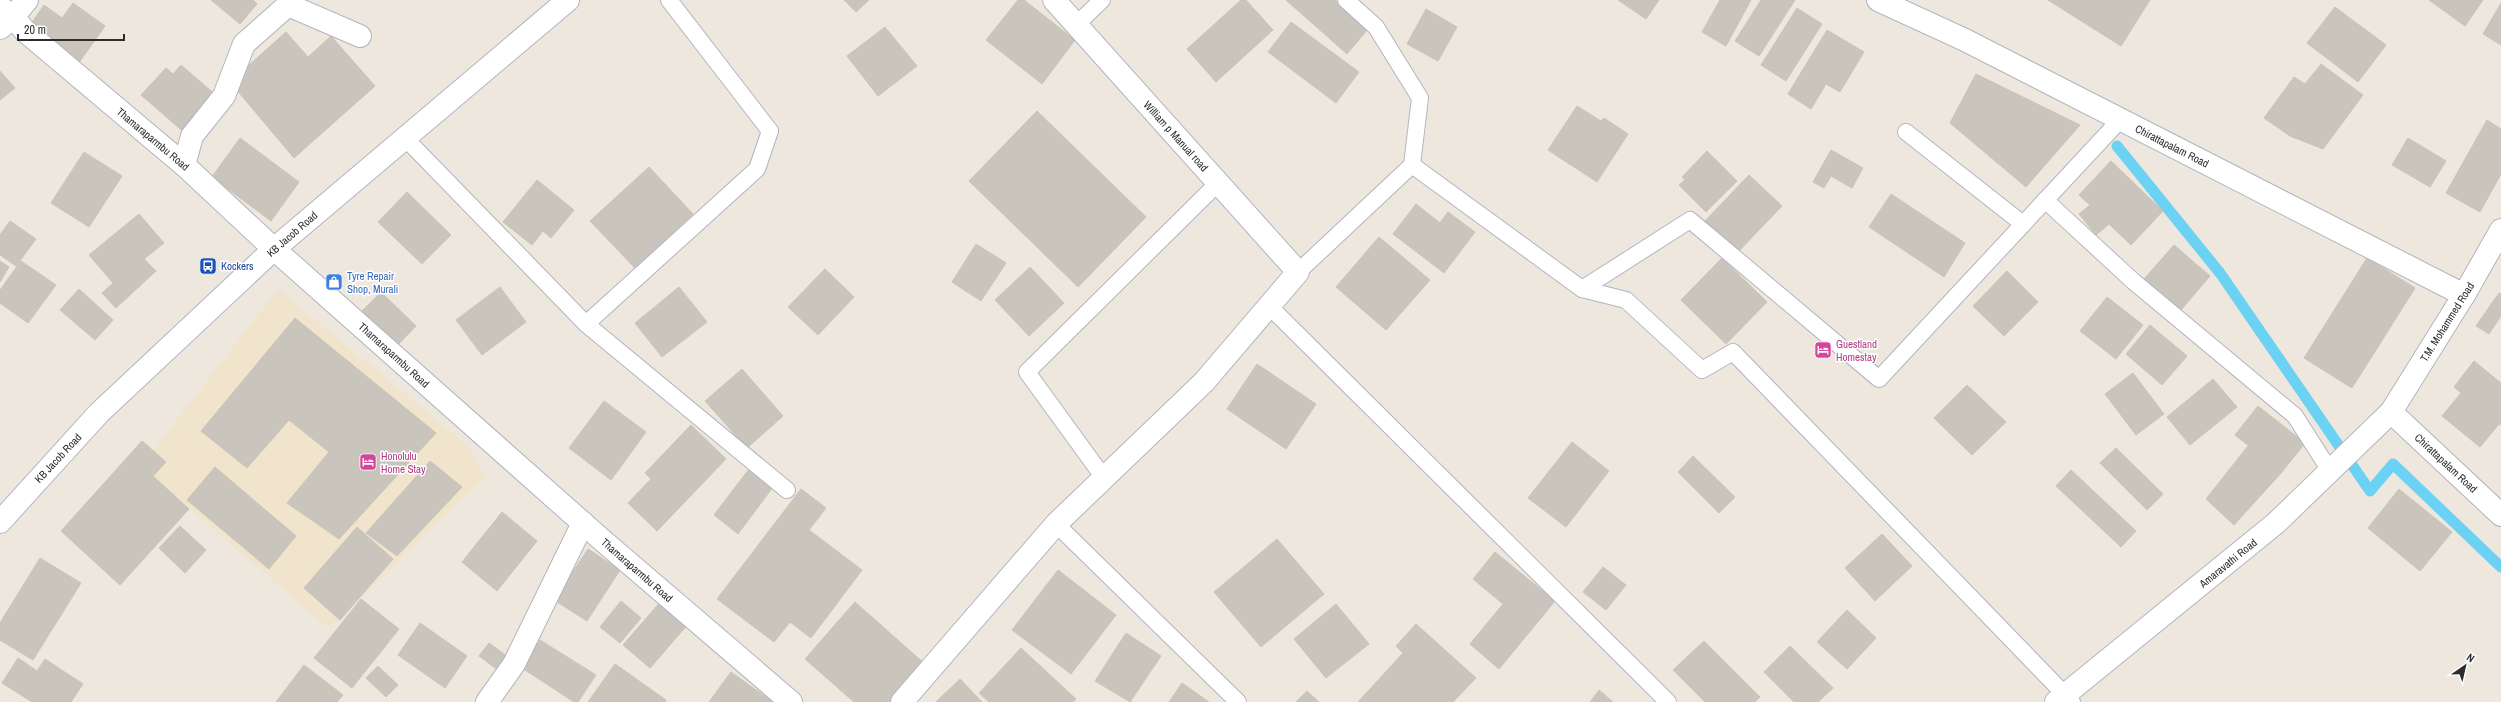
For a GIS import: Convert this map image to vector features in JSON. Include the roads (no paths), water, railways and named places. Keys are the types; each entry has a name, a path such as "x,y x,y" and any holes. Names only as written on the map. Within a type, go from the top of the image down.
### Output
{"street":[{"path":"4,17 27,0"},
{"name":"KB Jacob Road","path":"0,522 99,413 274,248 568,0"},
{"name":"William p Manual road","path":"1054,0 1298,272"},
{"name":"Chirattapalam Road","path":"1878,0 1965,40 2464,295"},
{"path":"184,165 192,136 224,96 244,44 288,5 360,36"},
{"name":"Thamaraparmbu Road","path":"4,17 25,31 184,165 274,248 583,523 791,702"},
{"name":"T.M. Mohammed Road","path":"2391,412 2464,295 2501,230"},
{"path":"902,702 1056,524 1204,382 1298,272"},
{"name":"Chirattapalam Road","path":"2391,412 2501,515"},
{"name":"Amaravathi Road","path":"2064,700 2276,523 2391,412"},
{"path":"487,702 514,664 583,523"}],"lane":[{"path":"586,324 757,169 770,131 669,0"},
{"path":"1076,25 1102,0"},
{"path":"1298,272 1412,166 1420,98 1376,27 1346,0"},
{"path":"1582,289 1690,220 1879,379 2120,120"},
{"path":"1906,132 2024,224"},
{"path":"405,138 586,324 787,490"},
{"path":"1412,166 1582,289 1626,300 1702,370 1733,352 2064,700"},
{"path":"1104,478 1027,372 1218,183"},
{"path":"2045,200 2133,281 2295,416 2334,468"},
{"path":"1269,306 1668,702"},
{"path":"1056,524 1238,702"}],"waterway":[{"path":"2117,146 2220,273 2370,491 2393,464 2501,567"}],"place":[{"name":"Kockers","path":"208,266"},
{"name":"Tyre Repair Shop, Murali","path":"334,282"},
{"name":"Guestland Homestay","path":"1823,350"},
{"name":"Honolulu Home Stay","path":"368,462"}]}
